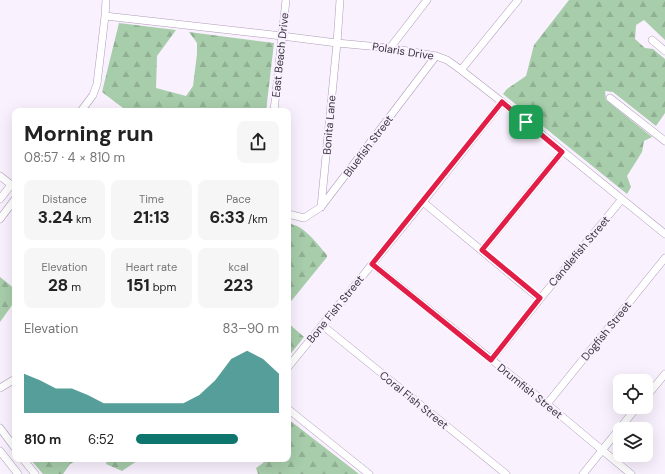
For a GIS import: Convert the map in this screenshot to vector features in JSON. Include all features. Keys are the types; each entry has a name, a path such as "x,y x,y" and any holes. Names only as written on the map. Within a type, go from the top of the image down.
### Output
{"street":[{"path":"83,108 93,95 97,84 106,16 106,0"},
{"name":"East Beach Drive","path":"274,108 286,0"},
{"name":"Bonita Lane","path":"321,207 340,0"},
{"path":"390,48 427,0"},
{"path":"461,70 518,0"},
{"name":"Polaris Drive","path":"106,16 390,48 436,56 447,60 502,102 665,234"},
{"path":"652,40 665,51"},
{"name":"Bluefish Street","path":"291,215 304,218 321,207 436,56"},
{"path":"610,98 665,141"},
{"name":"Bone Fish Street","path":"291,363 423,202 502,102"},
{"path":"482,250 562,152"},
{"path":"0,176 12,184"},
{"path":"12,187 1,195 12,200"},
{"name":"Candlefish Street","path":"491,360 540,298 622,200"},
{"path":"423,202 540,298"},
{"path":"0,219 12,204"},
{"name":"Dogfish Street","path":"547,404 665,258"},
{"name":"Drumfish Street","path":"372,264 632,474"},
{"name":"Coral Fish Street","path":"322,325 506,474"},
{"path":"653,389 665,374"},
{"path":"0,388 12,381"},
{"path":"291,411 368,474"},
{"path":"583,474 631,414"},
{"path":"0,428 12,444"},
{"path":"0,451 18,474"},
{"path":"26,462 35,474"}],"green space":[{"path":"569,0 665,0 665,40 644,20 636,25 635,39 645,48 653,49 665,59 665,113 656,126 613,92 605,91 606,100 652,137 644,141 642,152 627,176 631,187 627,194 503,94 507,89 526,76 534,45"},
{"path":"119,23 176,30 157,56 156,88 186,96 193,86 197,54 197,43 189,32 274,43 266,108 123,108 102,92"},
{"path":"291,224 297,226 313,239 327,255 327,257 291,301"},
{"path":"0,277 12,287 12,305 0,322"},
{"path":"291,326 304,337 291,353"},
{"path":"291,421 359,474 258,474 256,468 263,463 291,462"},
{"path":"33,462 74,462 70,464 63,474 43,474"},
{"path":"106,462 136,462 122,471 106,464"}],"route":[{"path":"502,102 526,122 562,152 482,250 540,298 491,360 372,264 502,102"}]}
